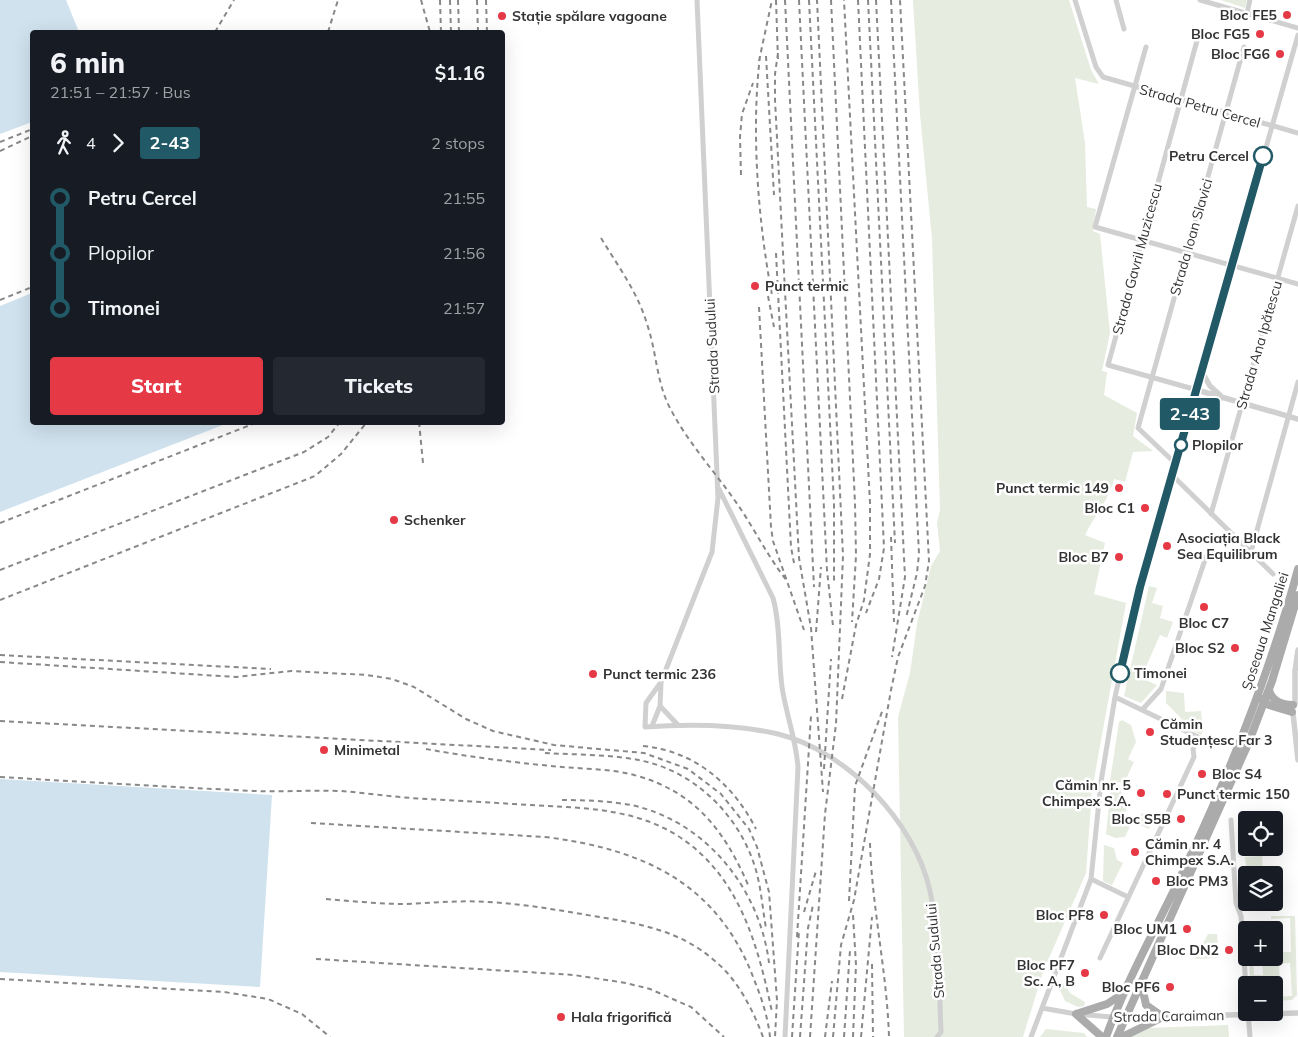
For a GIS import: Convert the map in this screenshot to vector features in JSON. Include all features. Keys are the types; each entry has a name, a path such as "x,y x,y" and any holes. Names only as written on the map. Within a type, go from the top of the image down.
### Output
{"main road":[{"name":"Șoseaua Mangaliei","path":"1260,702 1298,569"},
{"name":"Șoseaua Mangaliei","path":"1260,702 1269,690 1298,595"},
{"path":"1269,690 1272,697 1278,702 1295,709"},
{"path":"1260,702 1295,709"},
{"path":"1117,1037 1141,980 1212,830 1260,702"},
{"path":"1106,1037 1190,858 1260,702"},
{"path":"1122,1037 1163,1018 1146,1005 1141,980"},
{"path":"1076,1014 1107,1004 1126,991"},
{"path":"1076,1014 1102,1037"}],"street":[{"name":"Strada Sudului","path":"697,0 719,488 712,552 661,682 646,703 645,727 723,726 751,728 780,735 812,748 845,767 873,791 889,809 908,838 930,890 937,940 941,1032 936,1037"},
{"name":"Strada Petru Cercel","path":"1075,0 1096,67 1103,78 1298,133"},
{"path":"1116,0 1124,29"},
{"path":"1200,0 1298,28"},
{"path":"1247,13 1250,0"},
{"path":"1031,1037 1091,879 1101,782 1115,697 1137,601 1298,35"},
{"name":"Strada Gavril Muzicescu","path":"1152,378 1108,365 1198,37"},
{"path":"1146,46 1095,227 1298,284"},
{"name":"Strada Ioan Slavici","path":"1176,464 1138,428 1244,47"},
{"name":"Strada Ana Ipătescu","path":"1212,514 1298,206"},
{"path":"1202,372 1210,386 1223,398"},
{"path":"1152,378 1298,419"},
{"path":"1251,552 1298,382"},
{"path":"1191,409 1205,402 1223,398"},
{"path":"1172,476 1273,574"},
{"path":"719,488 773,598 778,615 782,688 797,750 794,874 785,1037"},
{"path":"1142,710 1161,689 1206,558"},
{"path":"1298,650 1295,709 1298,760"},
{"name":"Strada Sudului","path":"652,726 660,706 661,682"},
{"path":"1100,958 1194,758 1193,749 1198,737 1115,697"},
{"path":"660,706 669,718 679,726"},
{"path":"1231,820 1236,903 1241,916 1245,976"},
{"path":"1091,879 1128,898"},
{"name":"Strada Caraiman","path":"1042,1008 1114,1018 1238,1014"},
{"name":"Strada Caraiman","path":"1283,1013 1298,1013"},
{"path":"1249,1021 1250,1037"}],"shaded area":[{"path":"913,0 1069,0 1091,70 1099,84 1075,78 1085,143 1087,207 1096,209 1093,231 1100,234 1110,333 1102,371 1107,372 1104,395 1137,413 1133,436 1153,451 1133,452 1125,482 1114,479 1109,494 1085,535 1105,543 1094,594 1126,603 1092,790 1086,873 1043,972 1023,1037 904,1037 898,717 910,673 917,624 931,566 940,551 937,523 940,510 932,239 920,114"},
{"path":"1221,0 1247,0 1245,8"},
{"path":"1149,586 1157,588 1152,603 1163,606 1160,618 1173,622 1167,638 1160,635 1141,678 1157,685 1141,703 1124,696"},
{"path":"1166,691 1184,693 1185,712 1201,711 1203,731 1201,735 1179,724 1181,718 1166,703"},
{"path":"1122,720 1131,725 1136,742 1128,759 1134,762 1124,783 1110,781 1119,722"},
{"path":"1111,787 1120,790 1129,803 1122,820 1131,824 1125,837 1115,838 1106,834"},
{"path":"1142,813 1153,817 1149,829 1138,824"},
{"path":"1104,845 1114,848 1117,860 1123,863 1112,885 1103,881"},
{"path":"1262,856 1263,866 1246,866 1245,857"},
{"path":"1271,916 1295,916 1297,995 1292,1000 1283,1000 1283,996 1292,996 1290,963 1283,964 1283,952 1291,952 1290,918 1271,919"},
{"path":"1208,934 1217,934 1219,958 1195,959"},
{"path":"1249,966 1253,966 1254,975 1263,975 1262,966 1279,966 1280,976 1250,976"},
{"path":"1060,983 1065,984 1070,993 1085,1002 1084,1006 1078,1007 1065,1001 1059,988"},
{"path":"1228,1025 1229,1037 1127,1037 1148,1028"},
{"path":"1046,1029 1084,1033 1087,1037 1040,1037"}],"water":[{"path":"0,0 66,0 78,30 30,30 30,123 0,134"},
{"path":"30,294 30,425 223,425 0,512 0,306"},
{"path":"0,779 272,795 260,987 0,972"}],"railway":[{"path":"216,30 234,0"},
{"path":"329,30 338,0"},
{"path":"421,0 429,30"},
{"path":"440,0 441,30"},
{"path":"450,0 451,30"},
{"path":"458,0 459,30"},
{"path":"477,0 478,30"},
{"path":"486,0 487,30"},
{"path":"759,61 772,0"},
{"path":"776,0 778,60"},
{"path":"785,0 814,587"},
{"path":"799,0 827,570 833,626"},
{"path":"809,0 834,504 834,584"},
{"path":"810,1037 825,814 836,724 843,556 817,0"},
{"path":"831,0 855,503 856,556 852,622"},
{"path":"842,699 856,625 864,600 870,554 870,503 844,0"},
{"path":"858,0 884,548 879,579 866,613"},
{"path":"868,0 895,543"},
{"path":"876,0 905,577 892,657"},
{"path":"891,0 919,554 917,573 906,618"},
{"path":"833,1037 841,945 854,900 891,690 898,657 925,586 929,561 900,0"},
{"path":"778,53 775,74 775,100 799,558 811,628 823,792"},
{"path":"760,56 756,115 757,176 763,237 772,295"},
{"path":"766,56 774,195"},
{"path":"741,175 740,137 742,114 753,83"},
{"path":"0,142 30,130"},
{"path":"0,151 30,137"},
{"path":"601,238 627,280 643,313 662,388 670,408 695,448 742,511 787,581"},
{"path":"776,253 791,547 794,563"},
{"path":"0,300 30,288"},
{"path":"768,296 774,327"},
{"path":"759,307 771,527 773,541 804,630"},
{"path":"0,523 250,425"},
{"path":"0,570 304,452 328,437 338,425"},
{"path":"0,600 315,476 341,454 365,425"},
{"path":"419,425 423,463"},
{"path":"891,537 894,622"},
{"path":"816,632 821,567"},
{"path":"0,655 271,669"},
{"path":"824,769 831,659"},
{"path":"0,662 236,677 291,671 367,675 392,679 414,687 466,719 493,731 554,745 644,753 688,769 721,794 749,829 757,847 769,892 777,1000 775,1037"},
{"path":"849,901 855,786 883,709"},
{"path":"797,937 811,716"},
{"path":"0,721 551,750"},
{"path":"643,746 662,749 679,755 710,772 736,798 756,829"},
{"path":"426,749 511,762 616,772 634,775 655,782 674,791 705,816 729,848 749,887"},
{"path":"545,753 607,756 643,761 662,766 696,785 724,811 745,843 758,878 766,928"},
{"path":"0,777 255,791 340,791 418,798 569,807 607,811 644,820 678,836 699,852 731,891 752,937 772,1012"},
{"path":"562,800 597,801 631,805 658,813 683,826 705,843 725,862 741,885 754,909 764,936 769,963"},
{"path":"311,823 545,837 614,851 645,862 673,877 699,896 721,919 740,948 755,982 768,1023 770,1037"},
{"path":"870,843 889,1037"},
{"path":"804,912 816,871"},
{"path":"326,899 395,904 467,901 501,903 642,925 673,935 702,950 715,961 738,986 755,1016 763,1037"},
{"path":"800,1037 808,928 813,905"},
{"path":"853,915 856,965 853,1037"},
{"path":"861,1037 872,917"},
{"path":"792,1037 799,931"},
{"path":"844,1037 850,950"},
{"path":"316,959 574,975 626,983 650,989 691,1007 724,1037"},
{"path":"872,964 873,1037"},
{"path":"0,979 224,992 268,999 302,1014 330,1037"},
{"path":"825,1037 832,981"}],"bus line":[{"name":"2-43","path":"1120,673 1140,587 1263,156"}],"place":[{"name":"Bloc FE5","path":"1287,15"},
{"name":"Stație spălare vagoane","path":"502,16"},
{"name":"Bloc FG5","path":"1260,34"},
{"name":"Bloc FG6","path":"1280,54"},
{"name":"Petru Cercel","path":"1263,156"},
{"name":"Punct termic","path":"755,286"},
{"name":"Plopilor","path":"1181,445"},
{"name":"Punct termic 149","path":"1119,488"},
{"name":"Bloc C1","path":"1145,508"},
{"name":"Schenker","path":"394,520"},
{"name":"Asociația Black Sea Equilibrum","path":"1167,546"},
{"name":"Bloc B7","path":"1119,557"},
{"name":"Bloc C7","path":"1204,607"},
{"name":"Bloc S2","path":"1235,648"},
{"name":"Timonei","path":"1120,673"},
{"name":"Punct termic 236","path":"593,674"},
{"name":"Cămin Studențesc Far 3","path":"1150,732"},
{"name":"Minimetal","path":"324,750"},
{"name":"Bloc S4","path":"1202,774"},
{"name":"Cămin nr. 5 Chimpex S.A.","path":"1141,793"},
{"name":"Punct termic 150","path":"1167,794"},
{"name":"Bloc S5B","path":"1181,819"},
{"name":"Cămin nr. 4 Chimpex S.A.","path":"1135,852"},
{"name":"Bloc PM3","path":"1156,881"},
{"name":"Bloc PF8","path":"1104,915"},
{"name":"Bloc UM1","path":"1187,929"},
{"name":"Bloc DN2","path":"1229,950"},
{"name":"Bloc PF7 Sc. A, B","path":"1085,973"},
{"name":"Bloc PF6","path":"1170,987"},
{"name":"Hala frigorifică","path":"561,1017"}]}
